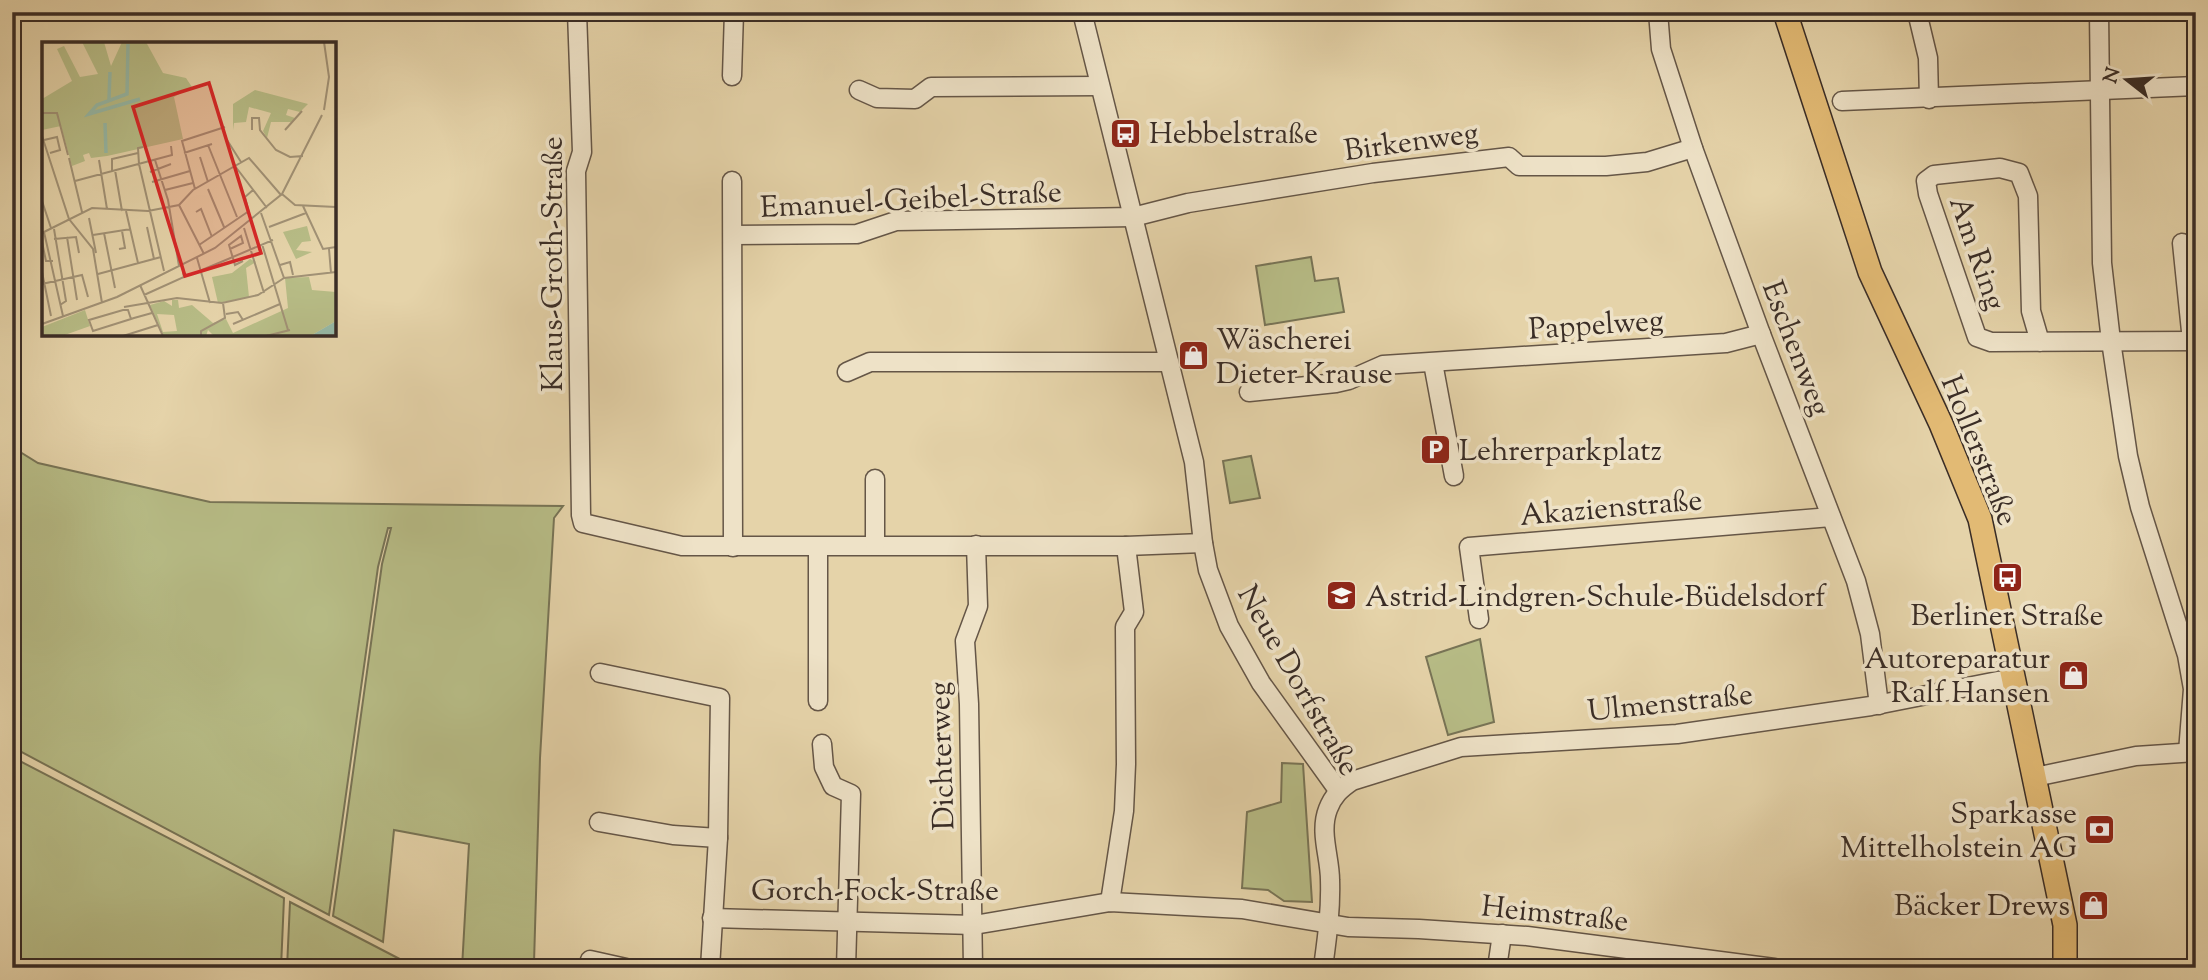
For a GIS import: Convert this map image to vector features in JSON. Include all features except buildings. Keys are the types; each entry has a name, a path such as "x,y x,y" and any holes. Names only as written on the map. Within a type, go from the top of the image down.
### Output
{"main road":[{"name":"Hollerstraße","path":"1785,12 1870,272 1941,424 1980,519 2065,925 2065,968"}],"street":[{"name":"Klaus-Groth-Straße","path":"577,12 582,152 576,171 583,523 682,546 733,547"},
{"path":"733,76 734,12"},
{"name":"Neue Dorfstraße","path":"1082,12 1194,462 1208,570 1229,626 1261,683 1338,790 1326,811 1324,836 1331,876 1330,923 1323,968"},
{"name":"Eschenweg","path":"1658,12 1661,49 1693,148 1856,581 1870,634 1879,705"},
{"path":"1917,12 1928,58 1929,99"},
{"path":"2035,776 2136,756 2192,752 2193,689 2188,655 2140,507 2128,456 2111,341 2102,263 2099,12"},
{"path":"859,90 877,98 915,99 930,87 1100,86"},
{"path":"1842,101 2196,86"},
{"name":"Birkenweg","path":"1133,217 1188,203 1373,173 1509,157 1519,166 1606,166 1647,162 1693,148"},
{"name":"Am Ring","path":"2040,342 2031,311 2028,196 2019,173 2000,168 1934,175 1926,181 1928,194 1977,337 1991,342 2040,342 2111,341 2194,341 2182,243"},
{"name":"Emanuel-Geibel-Straße","path":"732,181 733,547"},
{"name":"Emanuel-Geibel-Straße","path":"733,235 857,234 896,221 1133,217"},
{"name":"Pappelweg","path":"1249,393 1336,383 1383,365 1726,343 1761,334"},
{"path":"847,372 870,362 1169,362"},
{"path":"1433,363 1454,476"},
{"path":"875,479 875,545"},
{"name":"Akazienstraße","path":"1479,619 1469,547 1831,517"},
{"path":"733,547 1126,546 1203,543"},
{"name":"Dichterweg","path":"973,968 969,704 965,641 978,606 976,545"},
{"path":"1110,902 1124,811 1125,627 1135,612 1126,546"},
{"path":"818,547 818,701"},
{"path":"600,673 720,698 718,838 710,968"},
{"name":"Ulmenstraße","path":"1338,790 1352,781 1461,747 1677,734 1879,705 2013,678"},
{"path":"822,744 824,767 833,786 851,794 846,968"},
{"path":"599,822 673,835 718,838"},
{"name":"Gorch-Fock-Straße","path":"712,918 974,925 1110,902 1242,909 1330,923"},
{"name":"Heimstraße","path":"1330,923 1348,927 1502,934 1774,968"},
{"path":"1497,968 1502,934"},
{"path":"590,960 626,968"}],"green space":[{"path":"1311,257 1315,281 1338,278 1344,312 1265,325 1256,266"},
{"path":"12,444 38,463 210,502 563,506 554,518 540,758 534,963 523,963 522,968 462,968 469,844 394,830 383,942 333,916 382,564 391,528 388,528 378,567 329,915 12,747"},
{"path":"1251,456 1260,498 1230,503 1223,461"},
{"path":"1480,639 1494,722 1448,735 1426,657"},
{"path":"12,757 284,898 281,968 12,968"},
{"path":"1282,763 1303,764 1312,902 1284,901 1268,890 1242,888 1247,812 1281,802"},
{"path":"290,902 417,968 287,968"}],"place":[{"name":"Hebbelstraße","path":"1126,133"},
{"name":"Wäscherei Dieter Krause","path":"1193,356"},
{"name":"Lehrerparkplatz","path":"1436,450"},
{"name":"Berliner Straße","path":"2007,577"},
{"name":"Astrid-Lindgren-Schule-Büdelsdorf","path":"1342,596"},
{"name":"Autoreparatur Ralf Hansen","path":"2073,675"},
{"name":"Sparkasse Mittelholstein AG","path":"2100,830"},
{"name":"Bäcker Drews","path":"2093,905"}]}
